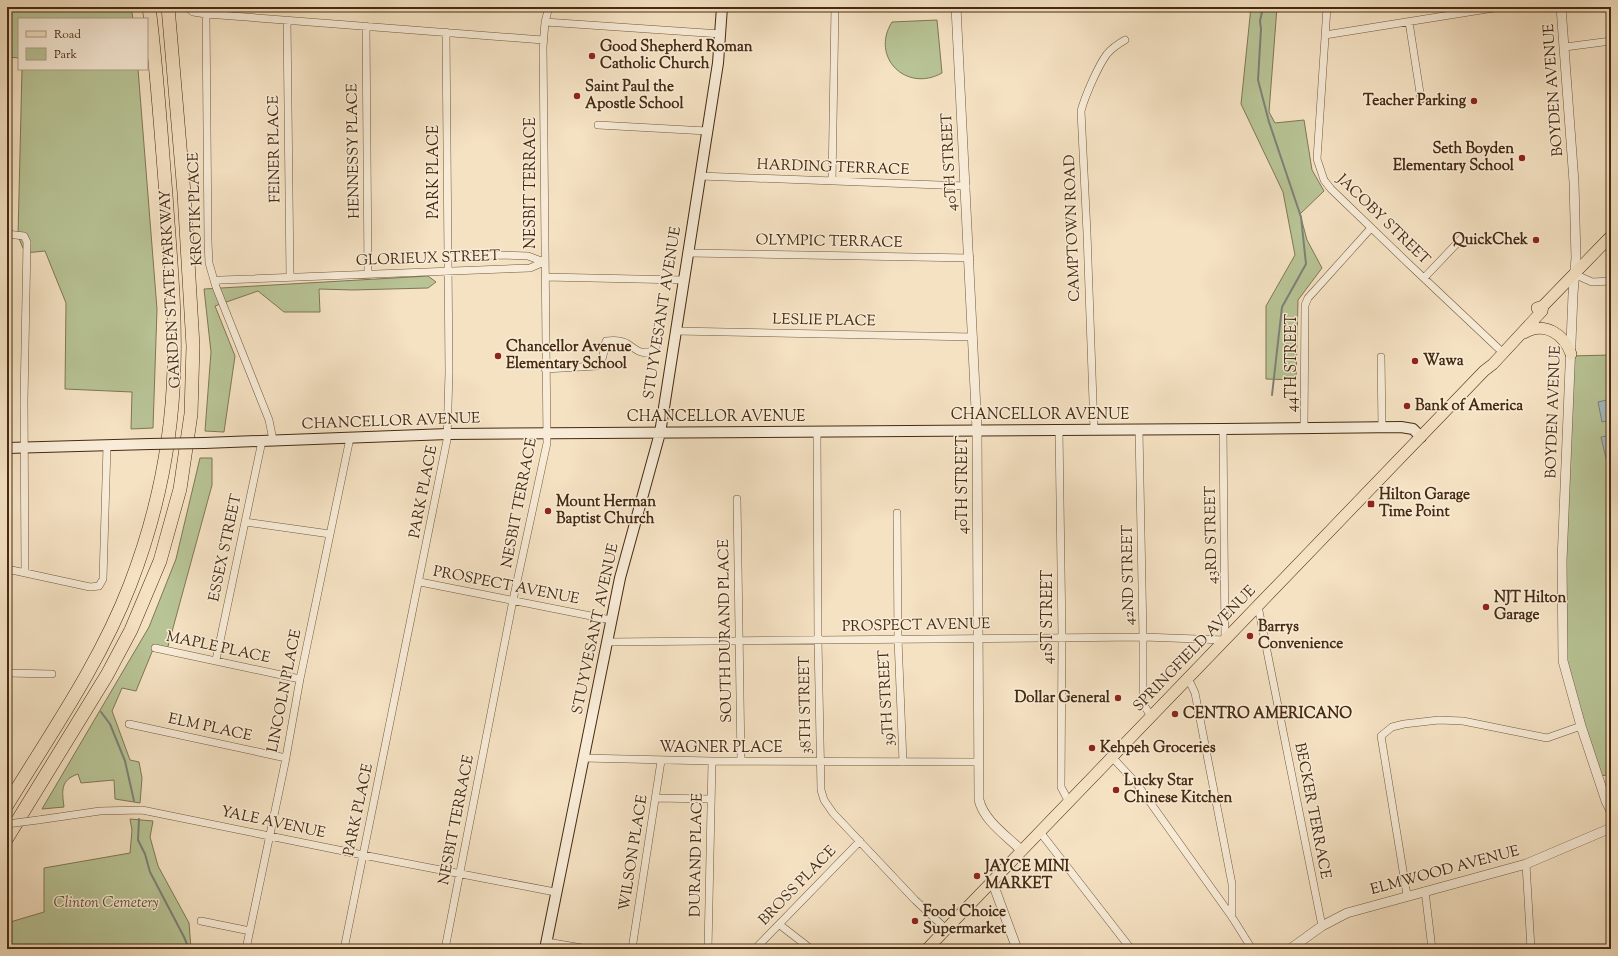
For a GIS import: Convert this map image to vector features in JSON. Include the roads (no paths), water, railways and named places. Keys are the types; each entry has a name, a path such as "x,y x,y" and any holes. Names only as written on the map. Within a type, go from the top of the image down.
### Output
{"highway":[{"name":"GARDEN STATE PARKWAY","path":"7,804 86,675 120,609 146,542 164,469 173,393 174,317 172,266 159,102 149,7"},
{"name":"GARDEN STATE PARKWAY","path":"7,838 107,674 131,630 160,561 174,513 184,464 191,414 193,346 184,199 168,7"}],"main road":[{"name":"STUYVESANT AVENUE","path":"546,946 620,578 660,433 706,131 718,63 722,7"},
{"name":"SPRINGFIELD AVENUE","path":"927,949 1484,371 1493,364 1542,311 1543,306 1611,236"},
{"name":"SPRINGFIELD AVENUE","path":"1484,371 1488,362 1499,349 1538,307 1543,306"},
{"path":"1517,338 1529,330 1541,327 1548,329 1560,336 1565,341 1571,354"},
{"name":"CHANCELLOR AVENUE","path":"7,448 204,443 448,434 1401,427 1413,429 1421,437"}],"street":[{"path":"187,7 193,12 206,14 543,40"},
{"name":"NESBIT TERRACE","path":"445,949 513,600 546,447 543,40 544,22 549,7"},
{"path":"832,180 835,7"},
{"name":"40TH STREET","path":"956,7 970,258 972,337 977,430 979,800 986,815 1022,851"},
{"name":"JACOBY STREET","path":"1327,7 1317,159 1319,170 1324,180 1331,189 1371,228 1499,349"},
{"path":"1325,35 1500,7"},
{"name":"BOYDEN AVENUE","path":"1561,7 1574,182 1576,258 1574,274 1562,561 1562,661 1581,726 1606,801 1611,811"},
{"name":"KROTIK PLACE","path":"206,14 209,263 214,281 269,420 273,440"},
{"name":"FEINER PLACE","path":"286,20 290,277"},
{"path":"544,22 721,34"},
{"path":"1409,22 1421,99"},
{"name":"HENNESSY PLACE","path":"366,26 368,275"},
{"name":"PARK PLACE","path":"344,949 420,582 448,434 446,32"},
{"name":"CAMPTOWN ROAD","path":"1094,430 1081,111 1085,96 1106,55 1114,47 1125,40"},
{"path":"1565,47 1611,41"},
{"path":"598,125 706,131"},
{"name":"HARDING TERRACE","path":"700,176 966,186"},
{"name":"44TH STREET","path":"1304,428 1305,305 1308,298 1371,228"},
{"path":"7,234 24,236 27,242 24,400 25,572"},
{"path":"1424,278 1462,238"},
{"name":"OLYMPIC TERRACE","path":"688,253 970,258"},
{"name":"GLORIEUX STREET","path":"447,257 500,254 528,256 544,262"},
{"name":"GLORIEUX STREET","path":"214,281 530,268 544,262"},
{"path":"1574,274 1592,282 1611,282"},
{"path":"545,276 683,280"},
{"path":"546,369 597,366 601,363 604,355 606,341 616,340 625,342 637,351 651,352 656,349 658,325"},
{"name":"LESLIE PLACE","path":"676,331 972,337"},
{"path":"1381,357 1382,427"},
{"name":"43RD STREET","path":"1223,429 1225,640"},
{"name":"41ST STREET","path":"1059,430 1062,638 1061,787 1069,802"},
{"name":"42ND STREET","path":"1139,430 1144,637 1143,704 1151,716"},
{"name":"38TH STREET","path":"817,432 818,640 821,790 824,800 833,813 915,900 946,929"},
{"name":"LINCOLN PLACE","path":"246,949 350,438"},
{"name":"ESSEX STREET","path":"216,660 262,441"},
{"path":"7,570 25,572 90,587 99,586 103,579 107,446"},
{"name":"SOUTH DURAND PLACE","path":"737,499 741,762"},
{"name":"39TH STREET","path":"898,513 898,639 903,762"},
{"path":"245,522 330,534"},
{"name":"PROSPECT AVENUE","path":"420,582 611,620"},
{"name":"BECKER TERRACE","path":"1258,606 1322,926"},
{"name":"PROSPECT AVENUE","path":"607,642 1144,637 1225,640"},
{"name":"MAPLE PLACE","path":"155,648 300,679"},
{"path":"7,673 52,674"},
{"path":"1188,678 1195,693 1230,876 1232,917"},
{"path":"1408,895 1381,736 1385,732 1392,727 1404,724 1438,720 1463,722 1547,738 1581,726"},
{"name":"ELM PLACE","path":"130,724 286,758"},
{"path":"1112,757 1137,784 1232,917 1252,949"},
{"name":"WAGNER PLACE","path":"583,758 741,762 978,762"},
{"name":"WILSON PLACE","path":"632,949 661,761"},
{"name":"DURAND PLACE","path":"708,949 712,761"},
{"path":"656,798 710,799"},
{"name":"YALE AVENUE","path":"7,824 100,811 142,810 363,855 556,892"},
{"name":"ELMWOOD AVENUE","path":"1290,949 1322,926 1347,913 1408,895 1526,864 1611,828"},
{"path":"1040,832 1131,949"},
{"name":"BROSS PLACE","path":"755,949 860,841"},
{"path":"1526,864 1531,949"},
{"path":"992,882 1017,949"},
{"path":"1425,891 1432,949"},
{"path":"201,921 250,931"},
{"path":"780,925 811,949"},
{"path":"546,946 588,949"}],"water":[{"path":"1611,399 1611,420 1602,422 1598,402"},
{"path":"1611,435 1611,480 1601,437"}],"waterway":[{"path":"1263,7 1260,21 1261,29 1258,80 1269,122 1301,217 1306,264 1282,307 1272,395"},
{"path":"101,712 110,724 125,761 134,801"},
{"path":"139,819 138,840 145,854 150,872 189,949"}],"place":[{"name":"Good Shepherd Roman Catholic Church","path":"592,56"},
{"name":"Saint Paul the Apostle School","path":"577,96"},
{"name":"Teacher Parking","path":"1474,101"},
{"name":"Seth Boyden Elementary School","path":"1522,158"},
{"name":"QuickChek","path":"1536,240"},
{"name":"Chancellor Avenue Elementary School","path":"498,356"},
{"name":"Wawa","path":"1415,361"},
{"name":"Bank of America","path":"1407,406"},
{"name":"Hilton Garage Time Point","path":"1371,504"},
{"name":"Mount Herman Baptist Church","path":"548,511"},
{"name":"NJT Hilton Garage","path":"1486,607"},
{"name":"Barrys Convenience","path":"1250,636"},
{"name":"Dollar General","path":"1118,698"},
{"name":"CENTRO AMERICANO","path":"1175,714"},
{"name":"Kehpeh Groceries","path":"1092,748"},
{"name":"Lucky Star Chinese Kitchen","path":"1116,790"},
{"name":"JAYCE MINI MARKET","path":"977,876"},
{"name":"Food Choice Supermarket","path":"915,921"}],"park label":[{"name":"Clinton Cemetery","path":"106,903"}]}
